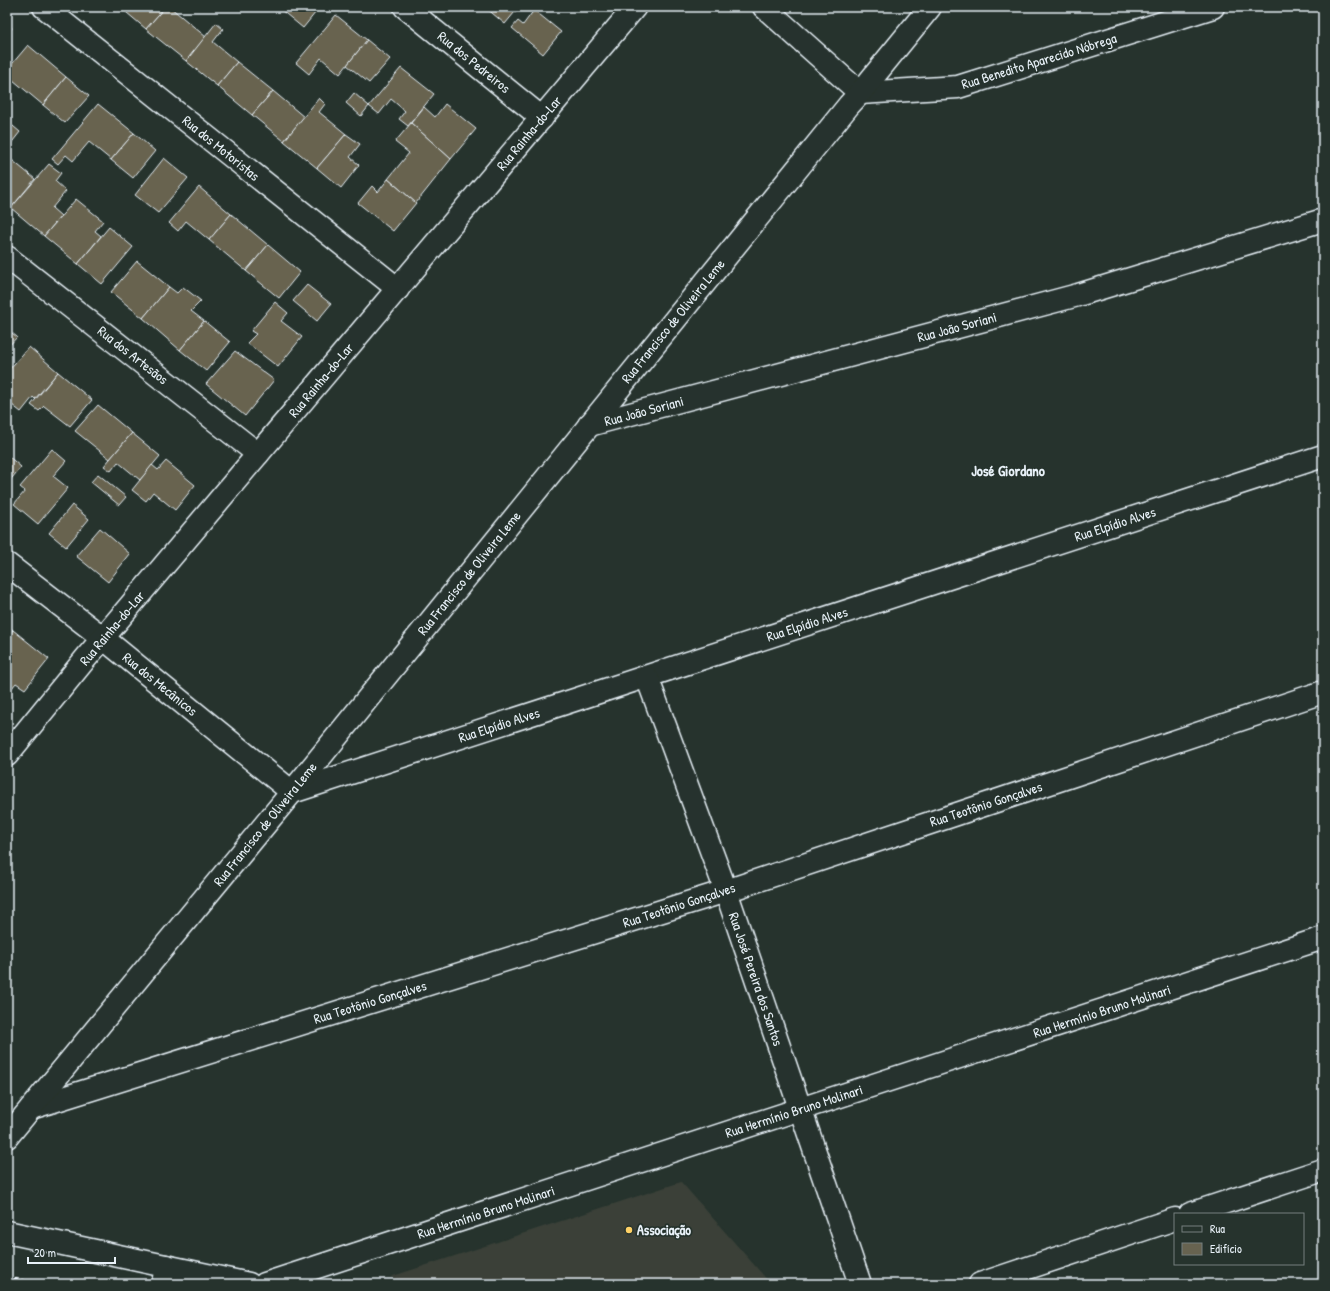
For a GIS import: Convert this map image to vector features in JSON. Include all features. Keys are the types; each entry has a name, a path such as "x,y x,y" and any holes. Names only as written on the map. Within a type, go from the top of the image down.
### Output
{"street":[{"name":"Rua dos Motoristas","path":"44,7 398,289"},
{"name":"Rua dos Pedreiros","path":"405,7 542,118"},
{"name":"Rua Rainha-do-Lar","path":"7,755 103,638 635,7"},
{"path":"764,7 860,93"},
{"name":"Rua Francisco de Oliveira Leme","path":"7,1138 292,792 930,7"},
{"name":"Rua Benedito Aparecido Nóbrega","path":"860,93 958,87 1213,7"},
{"name":"Rua João Soriani","path":"589,425 1078,295 1323,220"},
{"name":"Rua dos Artesãos","path":"7,256 258,454"},
{"name":"Rua Elpídio Alves","path":"292,792 1323,456"},
{"name":"Rua dos Mecânicos","path":"7,564 103,638 292,792"},
{"name":"Rua José Pereira dos Santos","path":"647,677 726,890 860,1284"},
{"name":"Rua Teotônio Gonçalves","path":"31,1108 726,890 1323,692"},
{"name":"Rua Hermínio Bruno Molinari","path":"265,1284 1323,938"},
{"path":"1193,1213 1323,1170"},
{"path":"980,1284 1174,1219"},
{"path":"7,1232 164,1275 249,1284"}],"path":[{"path":"7,1278 46,1284"}],"shaded area":[{"name":"Associação","path":"681,1182 771,1284 419,1284 390,1277"}],"building":[{"path":"120,7 165,7 146,29"},
{"path":"165,7 170,7 206,37 186,61 146,29"},
{"path":"282,7 320,7 303,28 280,9"},
{"path":"485,7 519,7 505,24"},
{"path":"534,10 561,32 543,54 512,28 518,21 523,25"},
{"path":"336,15 367,40 340,74 321,58 309,74 296,63"},
{"path":"216,23 223,29 213,42 237,62 217,86 186,61"},
{"path":"7,24 12,28 7,34"},
{"path":"367,40 390,59 369,83 347,65"},
{"path":"28,45 66,77 43,105 7,75 7,70"},
{"path":"237,62 273,91 252,115 217,86"},
{"path":"401,68 434,94 408,126 399,119 405,111 391,99 379,114 369,106"},
{"path":"66,77 89,96 65,123 43,105"},
{"path":"273,91 304,117 284,141 252,115"},
{"path":"354,93 369,106 361,116 346,103"},
{"path":"319,98 325,104 319,112 346,134 317,168 284,141"},
{"path":"98,104 134,133 111,160 89,142 73,161 66,155 58,164 52,159"},
{"path":"445,104 476,129 451,159 411,123 424,107 435,117"},
{"path":"7,121 20,132 9,146 7,145"},
{"path":"411,123 451,159 416,203 388,179 409,153 395,142"},
{"path":"134,133 155,151 133,178 111,160"},
{"path":"346,134 360,144 350,157 359,165 341,188 317,168"},
{"path":"7,156 35,179 11,208 7,205"},
{"path":"164,158 188,178 158,213 135,195"},
{"path":"49,164 61,173 55,181 66,191 52,208 61,216 44,236 11,208"},
{"path":"388,179 416,203 393,231 358,203 372,186 378,192"},
{"path":"199,187 231,214 209,240 186,221 178,231 169,223"},
{"path":"76,199 103,221 95,231 101,236 78,264 44,236"},
{"path":"231,214 268,245 246,271 209,240"},
{"path":"109,227 133,247 102,284 78,264"},
{"path":"268,245 300,272 279,298 246,271"},
{"path":"137,261 169,287 143,318 111,292"},
{"path":"307,285 331,304 317,321 293,301"},
{"path":"169,287 177,293 183,287 201,301 191,311 204,321 180,350 143,318"},
{"path":"275,302 288,313 281,321 302,337 278,367 247,343 256,334 251,331"},
{"path":"204,321 230,342 206,371 180,350"},
{"path":"7,329 17,337 7,348"},
{"path":"29,347 58,372 35,399 33,397 21,412 7,401 7,372"},
{"path":"235,351 274,380 245,416 206,384"},
{"path":"58,372 92,400 70,426 44,406 39,411 31,405"},
{"path":"98,405 132,433 110,459 75,431"},
{"path":"132,433 160,456 140,480 118,462 111,471 104,466"},
{"path":"52,449 66,461 53,476 68,488 38,524 14,504 25,491 20,487"},
{"path":"7,455 21,467 7,484"},
{"path":"166,461 195,485 175,510 153,492 146,501 132,490 152,465 158,470"},
{"path":"98,474 126,497 119,505 91,482"},
{"path":"72,505 89,519 66,547 49,533"},
{"path":"100,528 130,554 108,582 76,556"},
{"path":"7,625 13,630 7,637"},
{"path":"13,630 49,659 25,689 16,683 7,694 7,637"}],"place":[{"name":"Associação","path":"629,1230"}],"district":[{"name":"José Giordano","path":"1008,471"}]}
